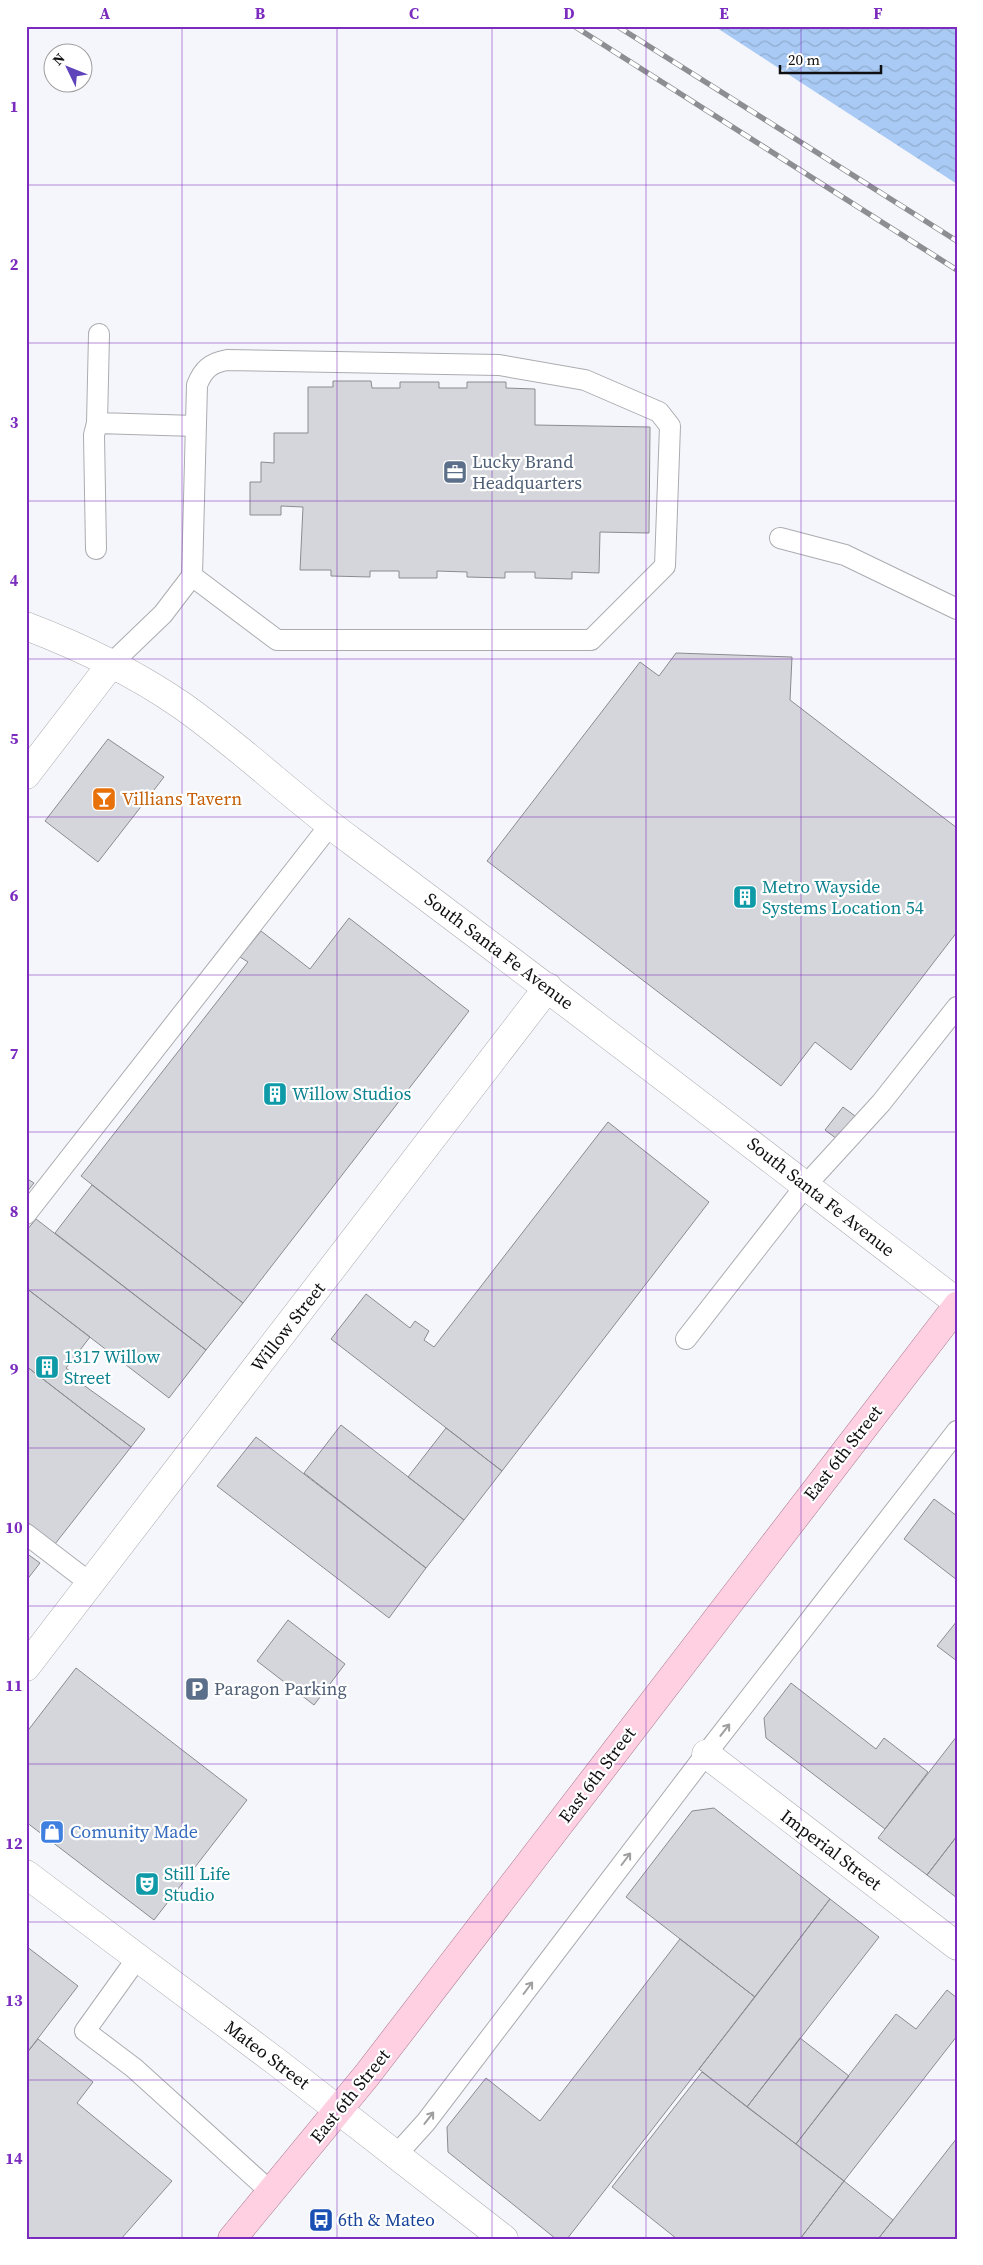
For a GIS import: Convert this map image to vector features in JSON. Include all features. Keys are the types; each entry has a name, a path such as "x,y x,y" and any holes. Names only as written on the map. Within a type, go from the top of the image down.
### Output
{"main road":[{"name":"East 6th Street","path":"232,2239 340,2111 855,1436 957,1306"}],"street":[{"name":"South Santa Fe Avenue","path":"26,626 66,641 112,663 181,705 330,825 548,987 957,1302"},
{"path":"26,775 112,663"},
{"name":"Willow Street","path":"26,1666 548,987"},
{"name":"Imperial Street","path":"706,1754 957,1946"},
{"name":"Mateo Street","path":"26,1874 397,2154 504,2239"}],"lane":[{"path":"96,549 94,435 97,423 99,334"},
{"path":"112,663 163,614 192,576 197,385 207,367 216,362 227,360 499,365 585,380 660,412 670,426 665,566 591,640 277,640 192,576"},
{"path":"97,423 196,426"},
{"path":"780,538 845,555 957,609"},
{"path":"26,1214 330,825"},
{"path":"686,1340 806,1185 881,1103 957,1006"},
{"path":"397,2154 426,2122 706,1754 957,1431"},
{"path":"26,1534 90,1583"},
{"path":"138,1957 85,2031 134,2068 271,2192"}],"water":[{"path":"714,26 957,26 957,184"}],"building":[{"name":"Lucky Brand Headquarters","path":"333,381 371,381 372,388 400,388 400,382 439,382 439,388 467,388 467,382 506,382 506,388 535,389 535,425 650,427 649,533 600,532 599,573 572,572 572,579 535,578 535,572 505,572 505,578 467,577 467,572 437,571 437,578 399,578 399,571 370,571 370,577 331,576 331,570 300,570 303,507 281,506 281,515 250,515 250,482 261,482 261,462 274,463 274,433 308,433 308,387 333,387"},
{"name":"Metro Wayside Systems Location 54","path":"676,653 792,657 790,700 957,828 957,932 851,1070 815,1042 781,1086 487,861 640,662 659,676"},
{"name":"Villians Tavern","path":"108,739 164,777 98,862 45,821"},
{"name":"Willow Studios","path":"349,918 469,1011 243,1303 81,1176 248,962 240,957 261,931 310,969"},
{"path":"843,1107 855,1116 837,1139 825,1130"},
{"path":"608,1122 709,1202 502,1471 331,1339 366,1294 410,1328 415,1321 429,1331 424,1340 434,1347"},
{"path":"26,1178 34,1183 26,1193"},
{"path":"92,1185 243,1303 206,1350 55,1233"},
{"path":"36,1219 206,1350 169,1398 26,1288 26,1231"},
{"name":"1317 Willow Street","path":"26,1288 90,1337 66,1368 84,1382 82,1384 145,1429 131,1447 26,1366"},
{"path":"26,1366 131,1447 55,1544 26,1521"},
{"path":"341,1425 464,1520 426,1568 304,1473"},
{"path":"446,1428 502,1471 464,1520 408,1477"},
{"path":"256,1437 426,1568 389,1618 217,1486"},
{"path":"934,1499 957,1516 957,1580 904,1539"},
{"path":"26,1553 40,1563 26,1581"},
{"path":"288,1620 345,1664 314,1705 257,1661"},
{"path":"957,1621 957,1661 937,1646"},
{"path":"76,1668 247,1800 154,1920 26,1822 26,1733"},
{"path":"791,1683 876,1749 884,1738 928,1772 885,1829 766,1738 764,1718"},
{"path":"957,1736 957,1836 927,1875 878,1838"},
{"path":"714,1808 830,1899 755,1997 626,1897 692,1811"},
{"path":"957,1836 957,1898 927,1875"},
{"path":"830,1899 879,1937 747,2107 699,2069"},
{"path":"680,1939 755,1997 567,2239 556,2239 448,2152 447,2127 486,2078 540,2121"},
{"path":"26,1946 78,1986 26,2054"},
{"path":"947,1990 957,1998 957,2036 844,2181 796,2144 896,2014 916,2029"},
{"path":"800,2038 849,2076 796,2144 747,2107"},
{"path":"38,2039 93,2082 77,2103 172,2181 121,2239 26,2239 26,2054"},
{"path":"702,2072 844,2181 800,2239 677,2239 612,2187"},
{"path":"957,2138 957,2239 878,2239 893,2220"},
{"path":"844,2181 893,2220 878,2239 800,2239"}],"railway":[{"path":"574,26 957,270"},
{"path":"617,26 957,241"}],"place":[{"name":"Lucky Brand Headquarters","path":"455,472"},
{"name":"Villians Tavern","path":"104,799"},
{"name":"Metro Wayside Systems Location 54","path":"745,897"},
{"name":"Willow Studios","path":"275,1094"},
{"name":"1317 Willow Street","path":"47,1367"},
{"name":"Paragon Parking","path":"197,1689"},
{"name":"Comunity Made","path":"52,1832"},
{"name":"Still Life Studio","path":"147,1884"},
{"name":"6th & Mateo","path":"321,2220"}]}
